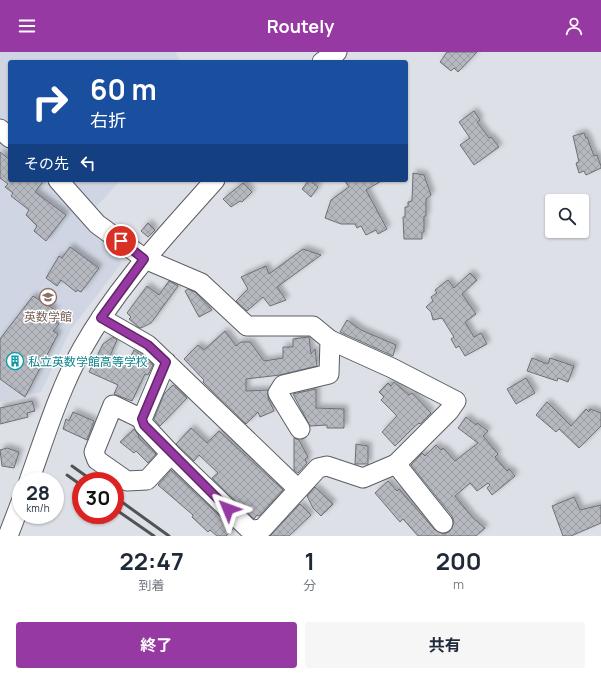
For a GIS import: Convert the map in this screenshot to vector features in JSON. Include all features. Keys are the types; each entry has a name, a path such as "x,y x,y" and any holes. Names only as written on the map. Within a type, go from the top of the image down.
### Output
{"street":[{"path":"325,60 337,52"},
{"path":"0,129 8,136"},
{"path":"60,182 97,224 144,259 201,282 247,326 313,326 330,340 392,368 456,402 450,411 396,464 362,478 327,466 318,468 263,528 251,530 171,454 144,425 142,419 166,362"},
{"path":"32,472 60,396 81,349 101,318 144,259 213,182"},
{"path":"101,318 148,345 298,489"},
{"path":"300,429 278,394 283,385 329,374 330,340"},
{"path":"142,419 113,405 94,452 97,460 128,481 147,480 171,454"},
{"path":"396,464 443,523"},
{"path":"8,536 13,524"}],"shaded area":[{"path":"0,52 175,52 180,60 8,60 8,126 0,119"},
{"name":"英数学館","path":"0,141 8,148 8,182 48,182 74,207 87,230 116,251 121,264 71,329 41,392 0,402"},
{"path":"71,182 119,182 92,211 88,198"}],"building":[{"path":"447,52 477,52 458,72 454,68 451,71 440,62"},
{"path":"474,111 480,120 477,122 489,138 491,137 499,147 474,165 460,145 470,138 459,122"},
{"path":"584,133 594,156 597,155 601,166 601,168 586,175 584,171 579,173 576,163 579,162 573,136"},
{"path":"0,152 8,158 8,182 42,182 35,192 66,215 46,241 34,231 37,226 26,215 29,210 11,196 13,193 5,187 8,184 0,178"},
{"path":"413,173 424,175 431,195 426,199 426,216 424,216 424,232 422,232 422,239 404,239 403,217 405,217 405,207 408,207 408,202 412,201"},
{"path":"307,182 312,182 318,187 311,197 302,189"},
{"path":"345,182 380,182 366,190 387,229 378,234 376,230 366,235 361,226 357,228 355,224 341,224 325,218 331,200 349,187"},
{"path":"243,183 252,192 242,202 240,201 231,207 223,199"},
{"path":"148,223 155,230 148,237 141,231"},
{"path":"70,247 99,268 81,292 77,290 76,292 61,280 57,286 46,278 59,256 62,258"},
{"path":"303,249 321,255 277,287 286,300 270,306 263,297 247,311 236,301 248,289 241,277 266,266 269,274"},
{"path":"470,273 477,280 462,294 476,314 465,322 474,337 481,333 487,344 465,356 459,346 456,348 451,339 454,337 442,318 433,320 431,312 426,307 433,301 431,297 437,293 435,290 448,280 454,288"},
{"path":"169,281 178,286 151,323 141,328 138,327 129,319 131,317 127,313 147,286 159,295"},
{"path":"188,289 195,292 212,310 199,317 185,291"},
{"name":"私立英数学館高等学校","path":"33,296 55,310 51,315 59,324 53,331 58,334 25,397 0,379 0,339"},
{"path":"347,320 361,330 396,345 393,356 340,332"},
{"path":"225,331 236,346 241,342 250,342 264,361 283,358 283,347 293,347 293,339 309,337 311,354 315,349 317,366 280,375 246,379 246,391 268,390 268,398 274,411 260,417 258,412 246,424 203,382 204,380 184,359 198,345 204,350"},
{"path":"113,337 117,340 109,358 126,366 134,350 153,365 148,375 145,374 132,401 114,394 118,385 89,372 103,344"},
{"path":"532,358 548,364 550,358 574,366 568,382 558,378 557,381 527,371"},
{"path":"526,378 535,393 516,404 507,389"},
{"path":"394,382 409,395 412,393 431,413 395,446 382,432 397,416 381,400 384,397 379,392 388,383 391,386"},
{"path":"173,385 187,398 160,426 154,419 164,394"},
{"path":"316,389 316,408 344,409 344,428 327,428 327,425 310,426 293,394"},
{"path":"32,401 35,411 27,413 28,417 0,424 0,408"},
{"path":"547,402 571,426 586,409 589,412 590,409 601,413 601,426 579,448 559,429 556,432 536,415"},
{"path":"73,412 94,421 87,440 63,429 66,419 69,421"},
{"path":"466,417 476,425 477,423 488,431 483,436 498,454 495,457 507,471 509,469 515,476 492,495 487,488 490,485 488,483 477,491 470,483 455,496 473,518 485,528 476,536 418,536 403,519 400,522 375,493 388,481 397,491 399,489 435,530 444,534 450,531 454,522 452,516 411,465 422,453 425,456 436,445 441,450 443,448 455,461 478,443 458,428"},
{"path":"191,428 207,443 219,431 283,490 259,516 257,515 254,519 212,478 218,473 199,455 194,461 176,444"},
{"path":"134,429 139,436 138,437 156,454 148,463 136,451 134,453 120,442"},
{"path":"294,438 299,440 308,457 305,459 307,463 298,473 294,470"},
{"path":"356,444 368,446 368,464 355,464"},
{"path":"7,448 19,452 14,468 2,466 0,450"},
{"path":"171,470 233,529 226,536 217,536 210,530 208,532 192,517 193,515 158,485"},
{"path":"315,487 333,504 321,516 313,508 307,496"},
{"path":"574,497 580,510 601,505 601,523 571,536 563,536 552,506"},
{"path":"300,504 311,515 289,536 270,536"}],"railway":[{"path":"72,466 80,472"},
{"path":"67,475 72,479"},
{"path":"124,504 169,536"},
{"path":"124,515 154,536"}],"place":[{"name":"英数学館","path":"48,297"},
{"name":"私立英数学館高等学校","path":"15,361"}],"route":[{"path":"121,241 144,259 101,318 148,345 166,362 142,419 144,425 171,454 228,509"}]}
